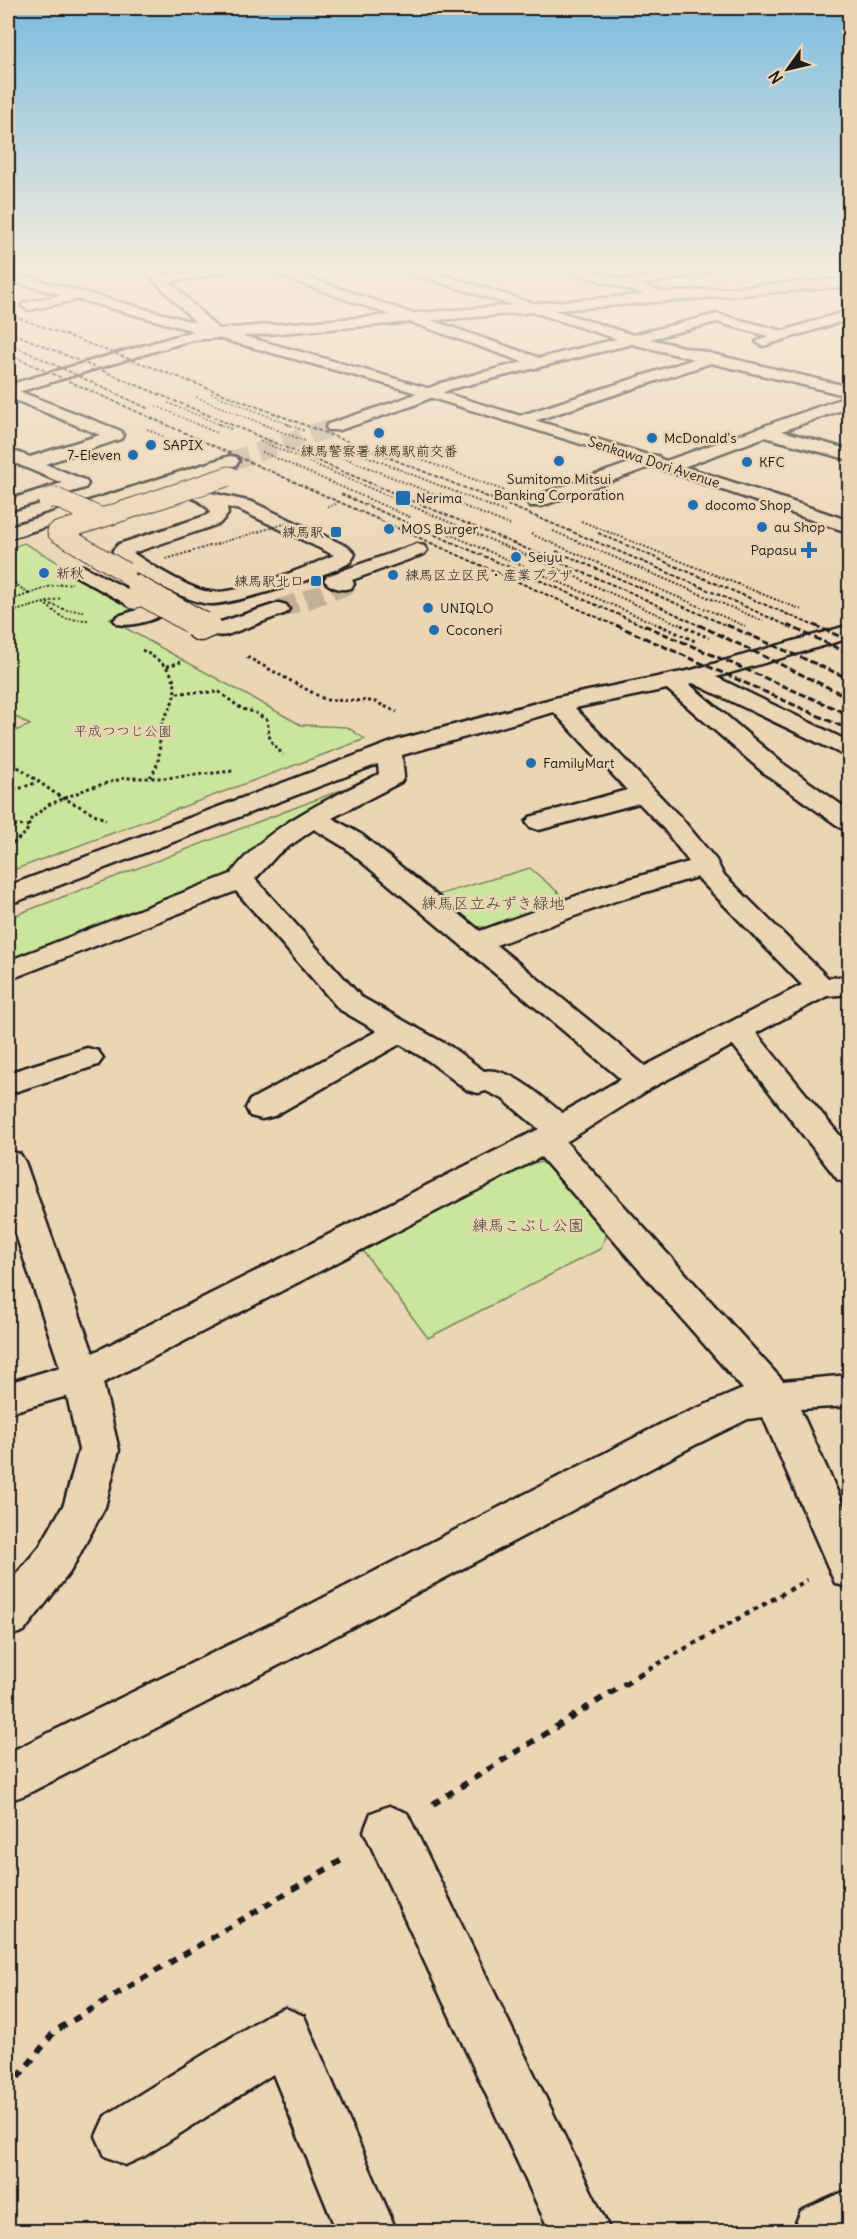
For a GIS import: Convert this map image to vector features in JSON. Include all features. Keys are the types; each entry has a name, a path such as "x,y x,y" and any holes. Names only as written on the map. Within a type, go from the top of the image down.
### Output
{"street":[{"path":"8,391 66,373"},
{"name":"Senkawa Dori Avenue","path":"362,373 661,463 849,527"},
{"path":"334,427 433,393 446,386 497,373"},
{"path":"522,420 665,373"},
{"path":"771,373 849,392"},
{"path":"8,391 115,435 30,463"},
{"path":"536,502 766,432 849,401"},
{"path":"766,432 849,455"},
{"path":"8,454 79,484 8,506"},
{"path":"8,533 170,481 233,472 57,532 132,585 219,630 279,609"},
{"path":"170,481 205,497 246,506 341,551 345,554 344,558 237,595 212,599 195,595 123,555 123,550 126,548 212,520 219,514 218,507 205,497"},
{"path":"47,499 54,497 102,518"},
{"path":"344,584 334,580 417,550"},
{"path":"83,572 132,585 155,611 125,620"},
{"path":"8,895 389,751 559,704 684,679 849,631"},
{"path":"684,679 849,751"},
{"path":"684,679 773,768 849,823"},
{"path":"8,1398 81,1376 553,1136 642,1080 737,1030 835,986 711,877 706,866 645,793 559,704"},
{"path":"8,971 241,880 245,872 276,843 314,818 392,777 389,751"},
{"path":"539,822 645,793"},
{"path":"314,818 353,841 642,1080"},
{"path":"477,942 608,894 706,866"},
{"path":"241,880 350,1003 440,1054 478,1083 491,1080 511,1089 553,1136 775,1399 849,1569"},
{"path":"737,1030 849,1172"},
{"path":"262,1108 400,1031"},
{"path":"8,1084 87,1058"},
{"path":"8,1162 17,1219 81,1376 99,1450 84,1507 55,1559 8,1617"},
{"path":"8,1778 310,1627 681,1433 741,1405 798,1394 849,1390"},
{"path":"389,1831 581,2232"},
{"path":"125,2136 285,2035 367,2232"},
{"path":"822,2232 849,2218"}],"path":[{"path":"211,393 311,433"},
{"path":"196,397 314,445"},
{"path":"168,403 233,430"},
{"path":"142,426 164,436"},
{"path":"255,440 547,564 717,641"},
{"path":"373,441 536,502 809,613"},
{"path":"355,451 511,514"},
{"path":"336,454 519,529"},
{"path":"132,585 291,522"},
{"path":"544,528 763,621"},
{"path":"530,533 748,628"},
{"path":"8,578 29,594 8,601"},
{"path":"8,614 43,603 65,619 88,620"},
{"path":"136,647 167,666 174,675 177,693 160,726 162,750 157,769 149,778"},
{"path":"177,693 219,692 242,709 262,716 267,720 270,743 284,756 279,763"},
{"path":"8,760 64,798 111,823"},
{"path":"8,847 26,833 31,819 48,805 64,798 125,778 192,776 235,771"},
{"path":"8,789 18,789 38,782"},
{"path":"8,825 28,826"}],"green space":[{"name":"平成つつじ公園","path":"24,543 140,609 109,619 301,725 347,727 365,739 8,872 8,734 30,725 8,712 8,549"},
{"path":"354,785 359,787 223,877 8,962 8,918"},
{"name":"練馬区立みずき緑地","path":"530,868 566,899 492,928 474,926 437,895"},
{"name":"練馬こぶし公園","path":"528,1162 554,1163 611,1227 600,1249 428,1338 363,1251"}],"tunnel":[{"path":"230,461 334,427"},
{"path":"279,609 346,586 344,584"}],"railway":[{"path":"52,373 619,627"},
{"path":"73,373 149,409"},
{"path":"109,373 632,593 702,627"},
{"path":"169,373 500,502 790,627"},
{"path":"341,494 647,627"},
{"path":"598,533 817,627"},
{"path":"556,551 730,627"},
{"path":"616,625 850,730"},
{"path":"644,625 850,715"},
{"path":"699,625 850,698"},
{"path":"727,625 850,679"},
{"path":"787,625 850,654"},
{"path":"814,625 850,641"}],"place":[{"name":"練馬警察署 練馬駅前交番","path":"379,433"},
{"name":"McDonald's","path":"652,438"},
{"name":"SAPIX","path":"151,445"},
{"name":"7-Eleven","path":"133,455"},
{"name":"Sumitomo Mitsui Banking Corporation","path":"559,461"},
{"name":"KFC","path":"747,462"},
{"name":"Nerima","path":"403,498"},
{"name":"docomo Shop","path":"693,505"},
{"name":"au Shop","path":"762,527"},
{"name":"MOS Burger","path":"389,529"},
{"name":"練馬駅","path":"336,532"},
{"name":"Papasu","path":"809,550"},
{"name":"Seiyu","path":"516,557"},
{"name":"新秋","path":"44,573"},
{"name":"練馬区立区民・産業プラザ","path":"393,575"},
{"name":"練馬駅北口","path":"316,581"},
{"name":"UNIQLO","path":"428,608"},
{"name":"Coconeri","path":"434,630"},
{"name":"FamilyMart","path":"531,763"}]}
